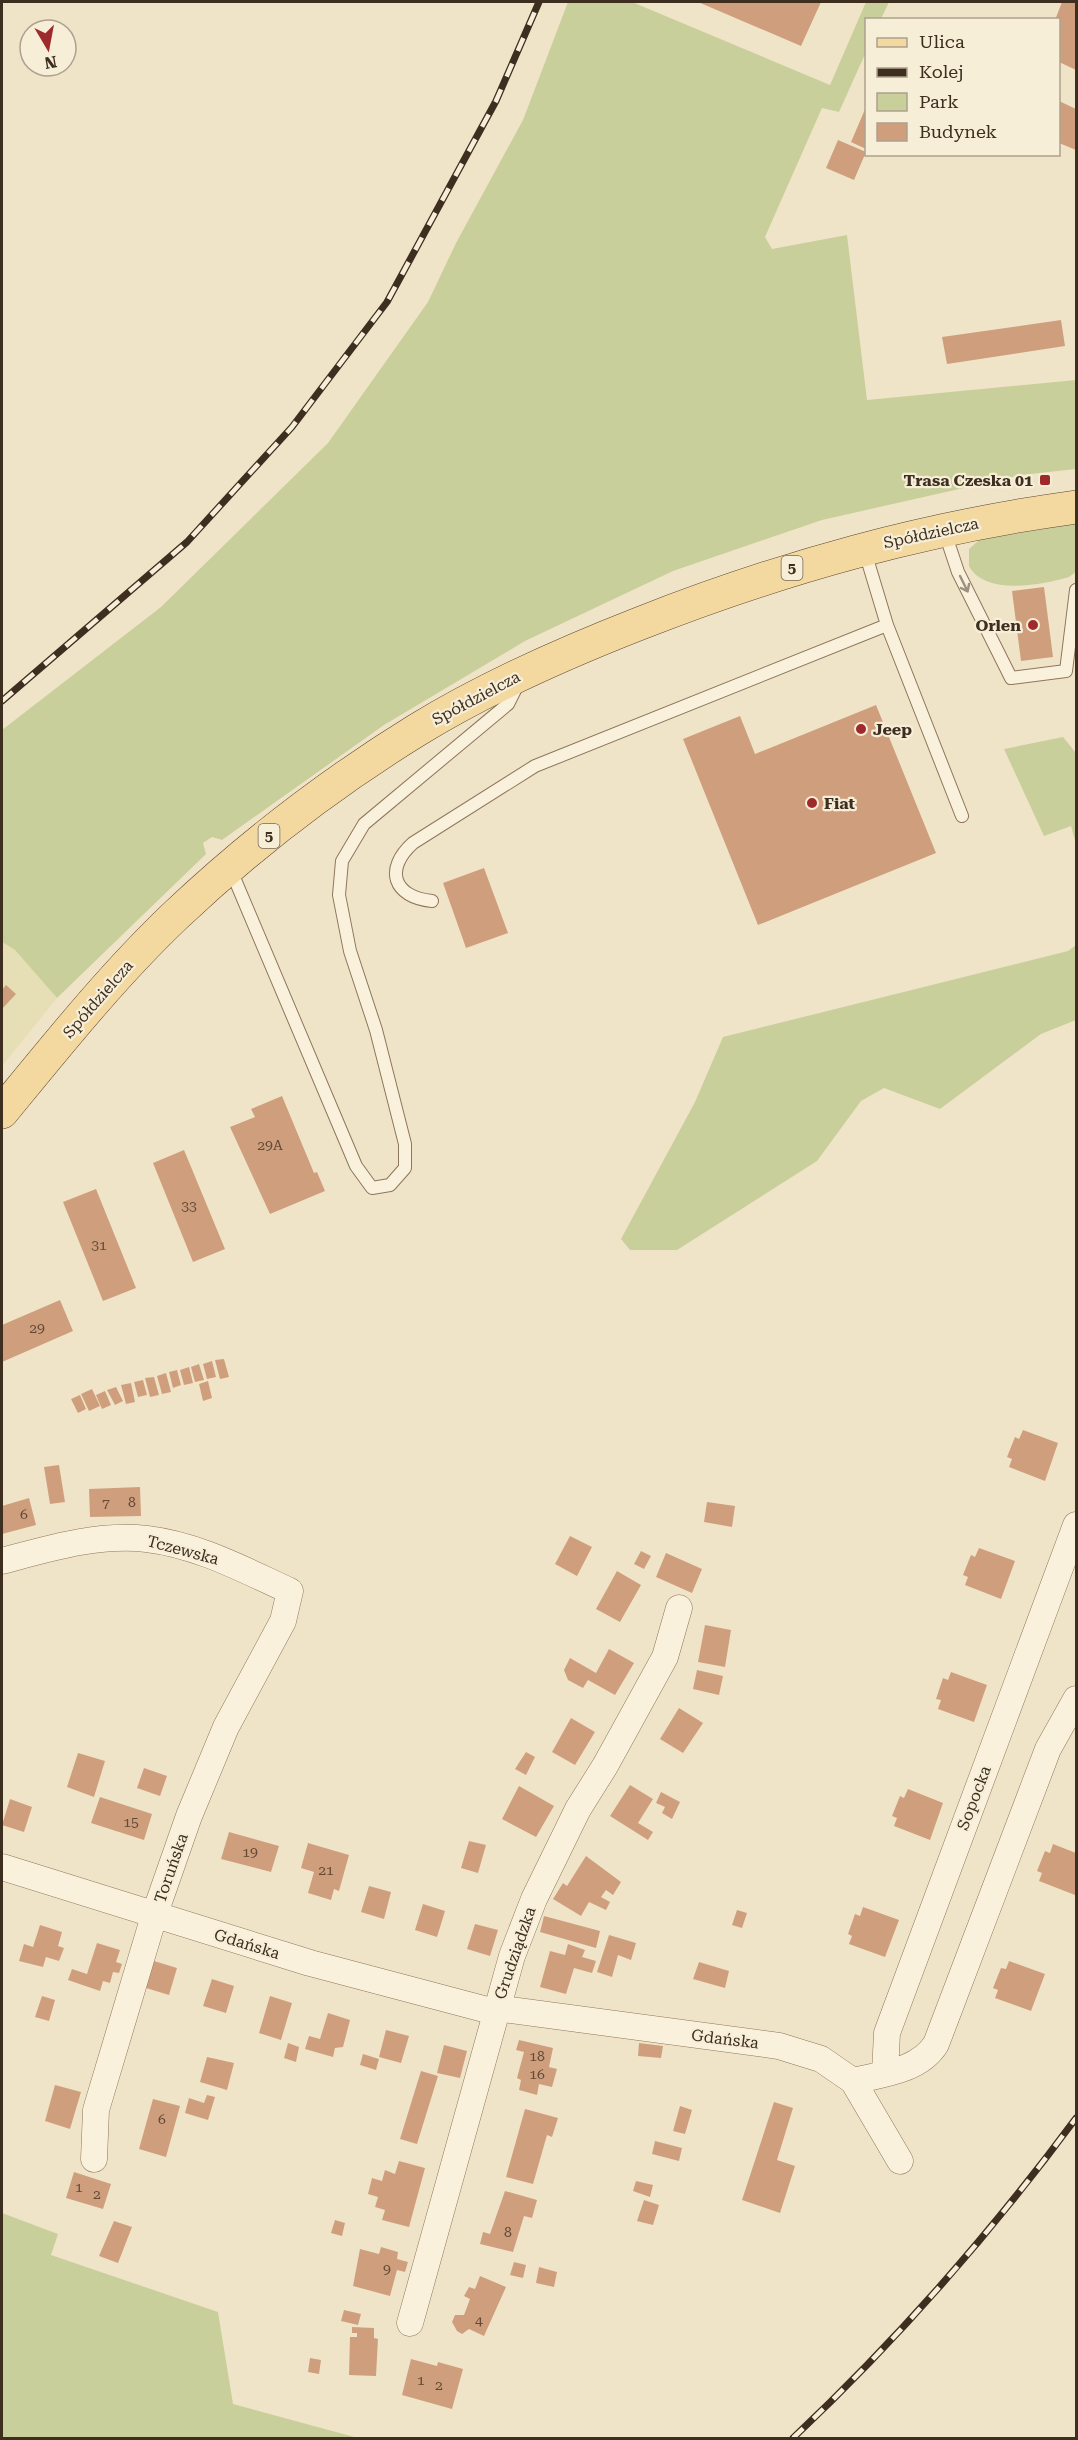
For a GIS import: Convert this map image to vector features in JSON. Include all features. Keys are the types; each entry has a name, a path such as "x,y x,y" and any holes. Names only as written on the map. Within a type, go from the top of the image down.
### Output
{"main road":[{"name":"Spółdzielcza","path":"2,1112 103,992 225,862 383,751 457,707 592,642 721,591 864,548 944,529 1077,507"}],"street":[{"name":"Sopocka","path":"885,2073 886,2032 1077,1525"},
{"name":"Tczewska","path":"2,1561 85,1542 147,1539 208,1554 290,1591"},
{"name":"Toruńska","path":"93,2158 96,2110 154,1916 189,1816 226,1727 283,1621 290,1591"},
{"name":"Grudziądzka","path":"410,2323 512,1956 534,1899 578,1809 605,1766 665,1657 679,1608"},
{"path":"853,2081 906,2068 923,2060 936,2044 1048,1749 1077,1699"},
{"name":"Gdańska","path":"2,1867 310,1963 496,2010 779,2046 821,2059 853,2081 900,2161"}],"lane":[{"path":"944,529 958,572 1011,678 1066,670 1077,590"},
{"path":"864,548 887,625 962,816"},
{"path":"432,901 407,894 399,885 395,871 399,855 412,843 535,766 887,625"},
{"path":"225,862 356,1166 372,1188 390,1185 405,1168 405,1144 376,1030 350,951 339,895 342,861 364,824 508,704 524,673"}],"shaded area":[{"path":"2,942 15,950 57,998 2,1066"}],"green space":[{"path":"568,2 632,2 830,85 866,2 889,2 881,18 865,18 865,54 839,112 822,108 765,237 772,249 847,235 867,400 1076,380 1076,469 1021,475 822,520 673,571 525,641 384,725 222,840 212,837 203,843 206,854 57,998 15,950 2,942 2,730 161,607 328,443 428,302 456,243 523,120"},
{"path":"1076,523 1076,572 1069,577 1030,585 1001,585 988,582 969,566 969,549 979,540"},
{"path":"1063,737 1076,753 1076,844 1071,826 1044,836 1004,749"},
{"path":"1076,945 1076,1020 1041,1034 940,1109 884,1088 861,1101 817,1161 677,1250 630,1250 621,1239 695,1102 723,1037 1068,951"},
{"path":"2,2213 58,2234 51,2255 218,2312 233,2404 358,2438 2,2438"}],"building":[{"path":"698,2 821,2 801,46"},
{"path":"1062,2 1076,2 1076,70 1060,62 1060,18 1056,18"},
{"path":"1060,101 1076,109 1076,150 1060,143"},
{"path":"865,109 865,149 851,142"},
{"path":"838,140 865,152 854,180 826,168"},
{"path":"1061,320 1065,346 947,364 942,337"},
{"path":"1044,587 1053,657 1021,661 1012,591"},
{"name":"Fiat","path":"876,705 936,853 758,925 683,739 740,716 755,754"},
{"path":"484,868 508,933 466,948 443,883"},
{"path":"6,985 16,994 2,1009 2,990"},
{"path":"282,1096 314,1173 317,1172 325,1191 270,1214 230,1127 255,1117 251,1109"},
{"path":"184,1150 225,1249 193,1262 153,1163"},
{"path":"96,1189 136,1288 103,1301 63,1202"},
{"path":"60,1300 73,1331 2,1362 2,1325"},
{"path":"224,1359 229,1377 220,1379 215,1360"},
{"path":"212,1361 216,1377 207,1379 203,1364"},
{"path":"199,1364 204,1380 195,1382 191,1367"},
{"path":"189,1367 193,1383 184,1385 180,1370"},
{"path":"177,1370 181,1385 173,1388 169,1372"},
{"path":"166,1373 171,1392 162,1394 157,1376"},
{"path":"154,1377 159,1395 150,1397 145,1378"},
{"path":"143,1380 147,1395 138,1397 134,1382"},
{"path":"208,1381 212,1398 203,1401 199,1384"},
{"path":"131,1383 135,1402 126,1404 121,1385"},
{"path":"116,1387 123,1401 115,1405 107,1390"},
{"path":"92,1389 100,1406 89,1411 81,1394"},
{"path":"105,1391 111,1405 102,1409 96,1395"},
{"path":"80,1395 86,1409 78,1413 71,1399"},
{"path":"1023,1430 1058,1443 1045,1481 1009,1467 1012,1459 1007,1457 1015,1437 1019,1439"},
{"path":"59,1465 65,1502 50,1504 44,1467"},
{"path":"140,1487 141,1516 90,1517 89,1489"},
{"path":"29,1498 36,1525 2,1534 2,1506"},
{"path":"707,1502 735,1506 732,1527 704,1522"},
{"path":"570,1536 592,1547 577,1576 555,1564"},
{"path":"979,1548 1015,1561 1001,1599 965,1585 968,1577 963,1575 971,1555 975,1557"},
{"path":"641,1551 651,1556 644,1569 634,1564"},
{"path":"666,1553 702,1569 692,1593 656,1577"},
{"path":"617,1571 641,1585 620,1622 596,1609"},
{"path":"705,1625 731,1630 725,1667 698,1662"},
{"path":"609,1649 634,1663 615,1695 588,1680 583,1688 568,1680 564,1670 570,1658 596,1673"},
{"path":"697,1670 723,1676 719,1695 693,1689"},
{"path":"951,1672 987,1685 974,1722 938,1709 941,1700 936,1699 943,1678 948,1680"},
{"path":"679,1708 703,1723 683,1753 660,1739"},
{"path":"571,1718 595,1732 575,1765 552,1752"},
{"path":"526,1752 535,1757 526,1775 515,1769"},
{"path":"78,1753 105,1761 94,1797 67,1787"},
{"path":"144,1768 167,1776 160,1796 137,1788"},
{"path":"630,1785 653,1799 638,1823 653,1832 648,1840 610,1816"},
{"path":"519,1786 554,1806 536,1837 502,1819"},
{"path":"908,1789 943,1803 930,1840 894,1826 897,1818 892,1816 900,1796 904,1798"},
{"path":"661,1792 680,1802 672,1819 662,1813 665,1807 656,1803"},
{"path":"100,1797 152,1814 144,1840 91,1823"},
{"path":"10,1799 32,1807 24,1832 2,1825"},
{"path":"229,1832 279,1846 271,1872 221,1859"},
{"path":"469,1841 486,1845 478,1873 461,1868"},
{"path":"308,1843 349,1855 339,1891 334,1889 331,1900 308,1893 314,1872 301,1868"},
{"path":"1053,1844 1076,1853 1075,1895 1039,1881 1042,1873 1037,1871 1045,1851 1050,1853"},
{"path":"586,1856 621,1882 613,1895 606,1890 601,1897 610,1902 606,1910 589,1902 581,1916 553,1899 563,1883 567,1886"},
{"path":"369,1886 391,1892 384,1919 361,1912"},
{"path":"423,1904 445,1911 437,1937 415,1930"},
{"path":"863,1907 899,1920 885,1957 849,1944 852,1936 848,1934 855,1914 860,1916"},
{"path":"737,1910 747,1913 742,1928 732,1925"},
{"path":"544,1916 600,1931 596,1948 540,1932"},
{"path":"475,1924 498,1930 490,1956 467,1949"},
{"path":"40,1925 62,1932 58,1946 64,1948 59,1961 46,1957 43,1967 19,1961 24,1944 33,1947"},
{"path":"609,1935 636,1943 631,1960 618,1955 612,1977 597,1972"},
{"path":"97,1943 120,1950 116,1962 122,1964 119,1973 113,1972 110,1983 103,1981 100,1991 68,1980 72,1969 87,1974"},
{"path":"568,1944 585,1950 582,1957 596,1961 592,1973 574,1968 566,1994 540,1987 550,1951 565,1955"},
{"path":"154,1961 177,1968 169,1995 146,1988"},
{"path":"1009,1961 1045,1974 1031,2011 995,1998 998,1990 993,1988 1001,1968 1006,1969"},
{"path":"699,1962 729,1971 725,1988 693,1979"},
{"path":"212,1979 234,1986 226,2013 203,2006"},
{"path":"42,1996 55,2000 49,2021 35,2017"},
{"path":"270,1996 292,2003 281,2040 259,2033"},
{"path":"328,2013 350,2020 343,2047 335,2048 333,2057 305,2049 309,2036 320,2039"},
{"path":"386,2030 409,2036 401,2063 379,2057"},
{"path":"519,2040 553,2048 549,2067 557,2069 552,2087 539,2084 537,2095 519,2090 521,2080 517,2078 524,2052 516,2050"},
{"path":"288,2043 299,2047 296,2062 284,2058"},
{"path":"639,2043 663,2046 661,2058 638,2056"},
{"path":"444,2045 467,2051 460,2078 437,2073"},
{"path":"363,2054 379,2059 376,2070 360,2065"},
{"path":"207,2057 234,2063 227,2090 200,2082"},
{"path":"421,2071 438,2076 417,2144 400,2139"},
{"path":"55,2085 81,2092 70,2129 45,2121"},
{"path":"207,2095 215,2097 208,2120 185,2113 189,2098 204,2103"},
{"path":"153,2099 180,2106 166,2157 139,2149"},
{"path":"774,2102 793,2108 777,2160 795,2166 780,2213 742,2200"},
{"path":"680,2106 692,2110 685,2134 673,2131"},
{"path":"525,2109 558,2118 552,2137 547,2135 533,2184 506,2177"},
{"path":"655,2141 682,2148 679,2161 652,2154"},
{"path":"399,2161 425,2168 409,2227 382,2220 385,2210 375,2207 378,2197 368,2194 372,2178 382,2181 385,2170 395,2174"},
{"path":"74,2172 111,2184 103,2209 66,2198"},
{"path":"636,2181 653,2185 650,2197 633,2191"},
{"path":"505,2191 537,2200 532,2218 524,2216 513,2252 480,2244 483,2232 490,2234"},
{"path":"644,2200 659,2205 653,2225 637,2221"},
{"path":"335,2220 345,2223 342,2236 331,2233"},
{"path":"114,2221 132,2227 118,2263 99,2256"},
{"path":"381,2247 398,2252 397,2259 408,2262 405,2272 397,2270 390,2296 353,2286 360,2249 379,2254"},
{"path":"514,2262 526,2265 523,2278 510,2275"},
{"path":"539,2267 557,2272 554,2287 536,2283"},
{"path":"480,2276 506,2287 484,2336 469,2329 462,2334 457,2331 452,2322 455,2315 464,2315 470,2299 464,2296 469,2287 475,2289"},
{"path":"344,2310 361,2314 358,2325 341,2321"},
{"path":"352,2327 374,2328 374,2338 378,2339 376,2376 349,2375 350,2337 357,2337 357,2333 352,2333"},
{"path":"310,2358 321,2360 319,2374 308,2372"},
{"path":"411,2359 437,2366 438,2362 463,2369 452,2409 402,2395"}],"railway":[{"path":"2,701 187,542 292,427 387,302 496,101 539,2"},
{"path":"793,2438 869,2363 942,2284 1011,2203 1076,2118"}],"place":[{"name":"Trasa Czeska 01","path":"1045,480"},
{"name":"Orlen","path":"1033,625"},
{"name":"Jeep","path":"861,729"},
{"name":"Fiat","path":"812,803"}]}
